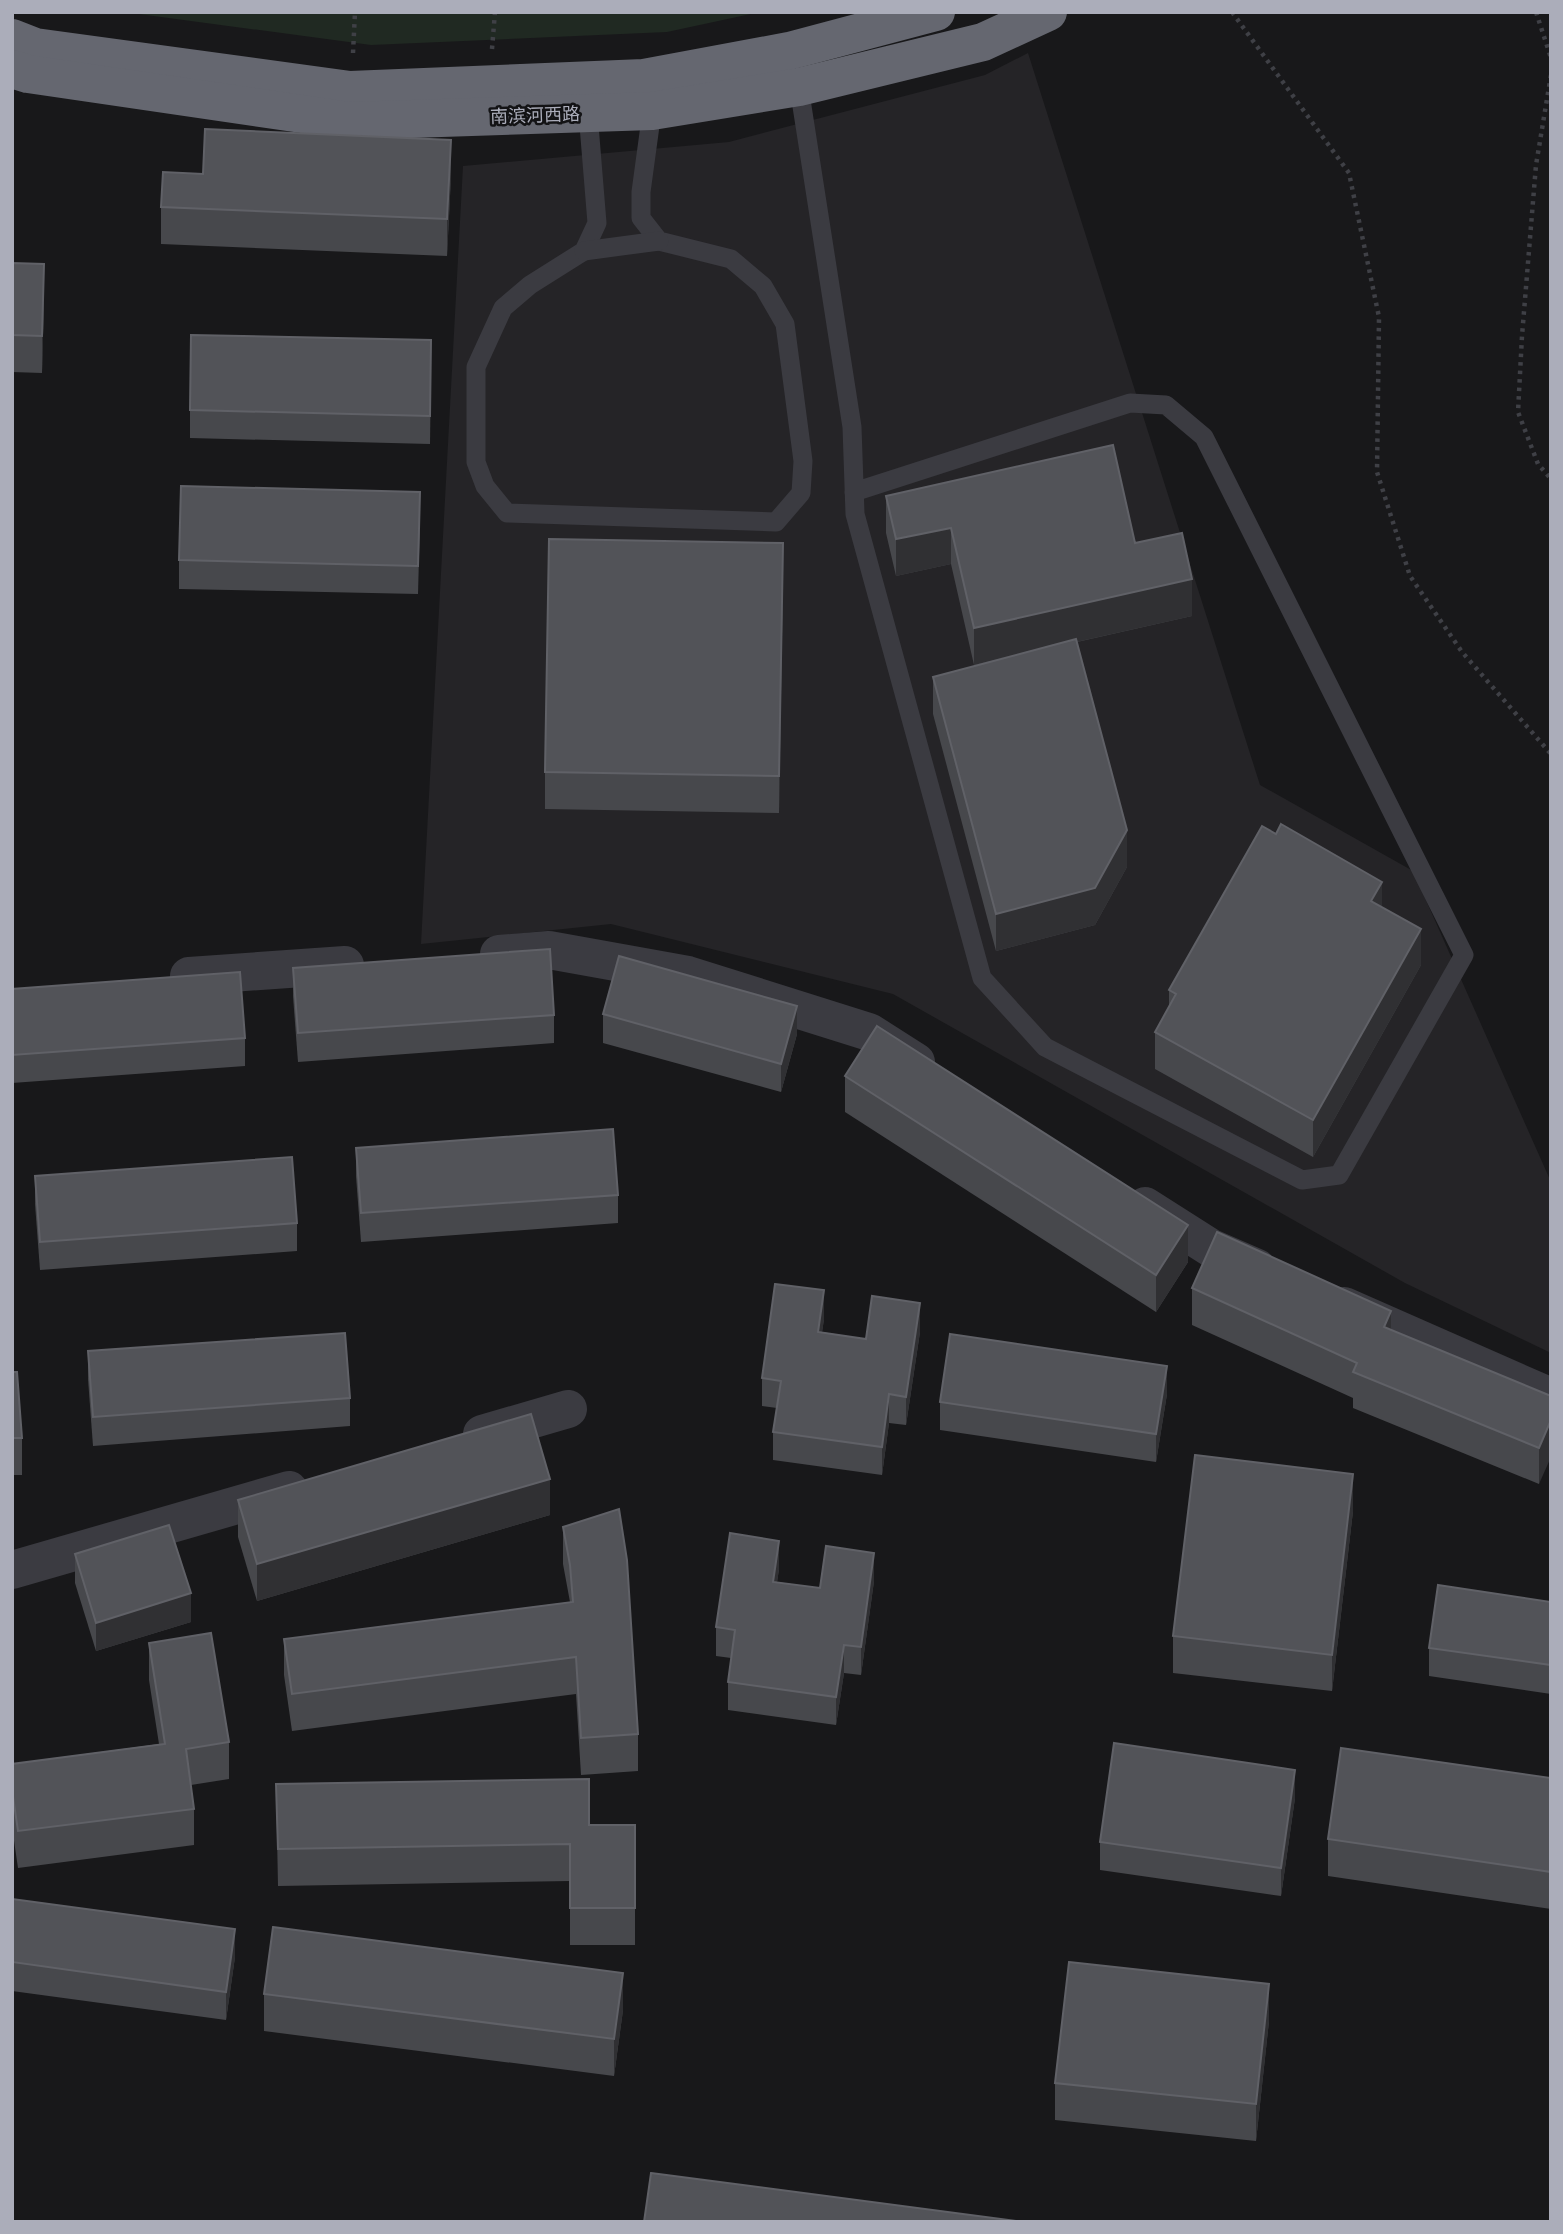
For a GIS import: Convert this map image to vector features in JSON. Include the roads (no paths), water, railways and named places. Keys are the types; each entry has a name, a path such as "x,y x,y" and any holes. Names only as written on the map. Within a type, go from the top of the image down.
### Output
{"highway":[{"name":"南滨河西路","path":"12,38 35,47 350,90 644,78 789,51 936,12"},
{"name":"南滨河西路","path":"12,69 28,74 350,121 652,111 799,87 983,42 1048,12"}],"street":[{"path":"466,956 549,950 688,975 869,1032 940,1077"},
{"path":"150,979 384,962"},
{"path":"1117,1188 1211,1248 1551,1397"},
{"path":"449,1444 568,1409"},
{"path":"12,1570 317,1482"}],"lane":[{"path":"799,87 852,427 854,492 855,514 982,978 1045,1047 1302,1180 1339,1175 1464,955 1204,437 1166,405 1130,403 854,492"},
{"path":"652,111 641,192 641,218 659,241"},
{"path":"584,251 597,223 588,113"},
{"path":"659,241 731,259 763,286 785,324 803,461 801,493 776,522 507,513 485,486 476,463 476,367 503,308 530,285 584,251 659,241"}]}
